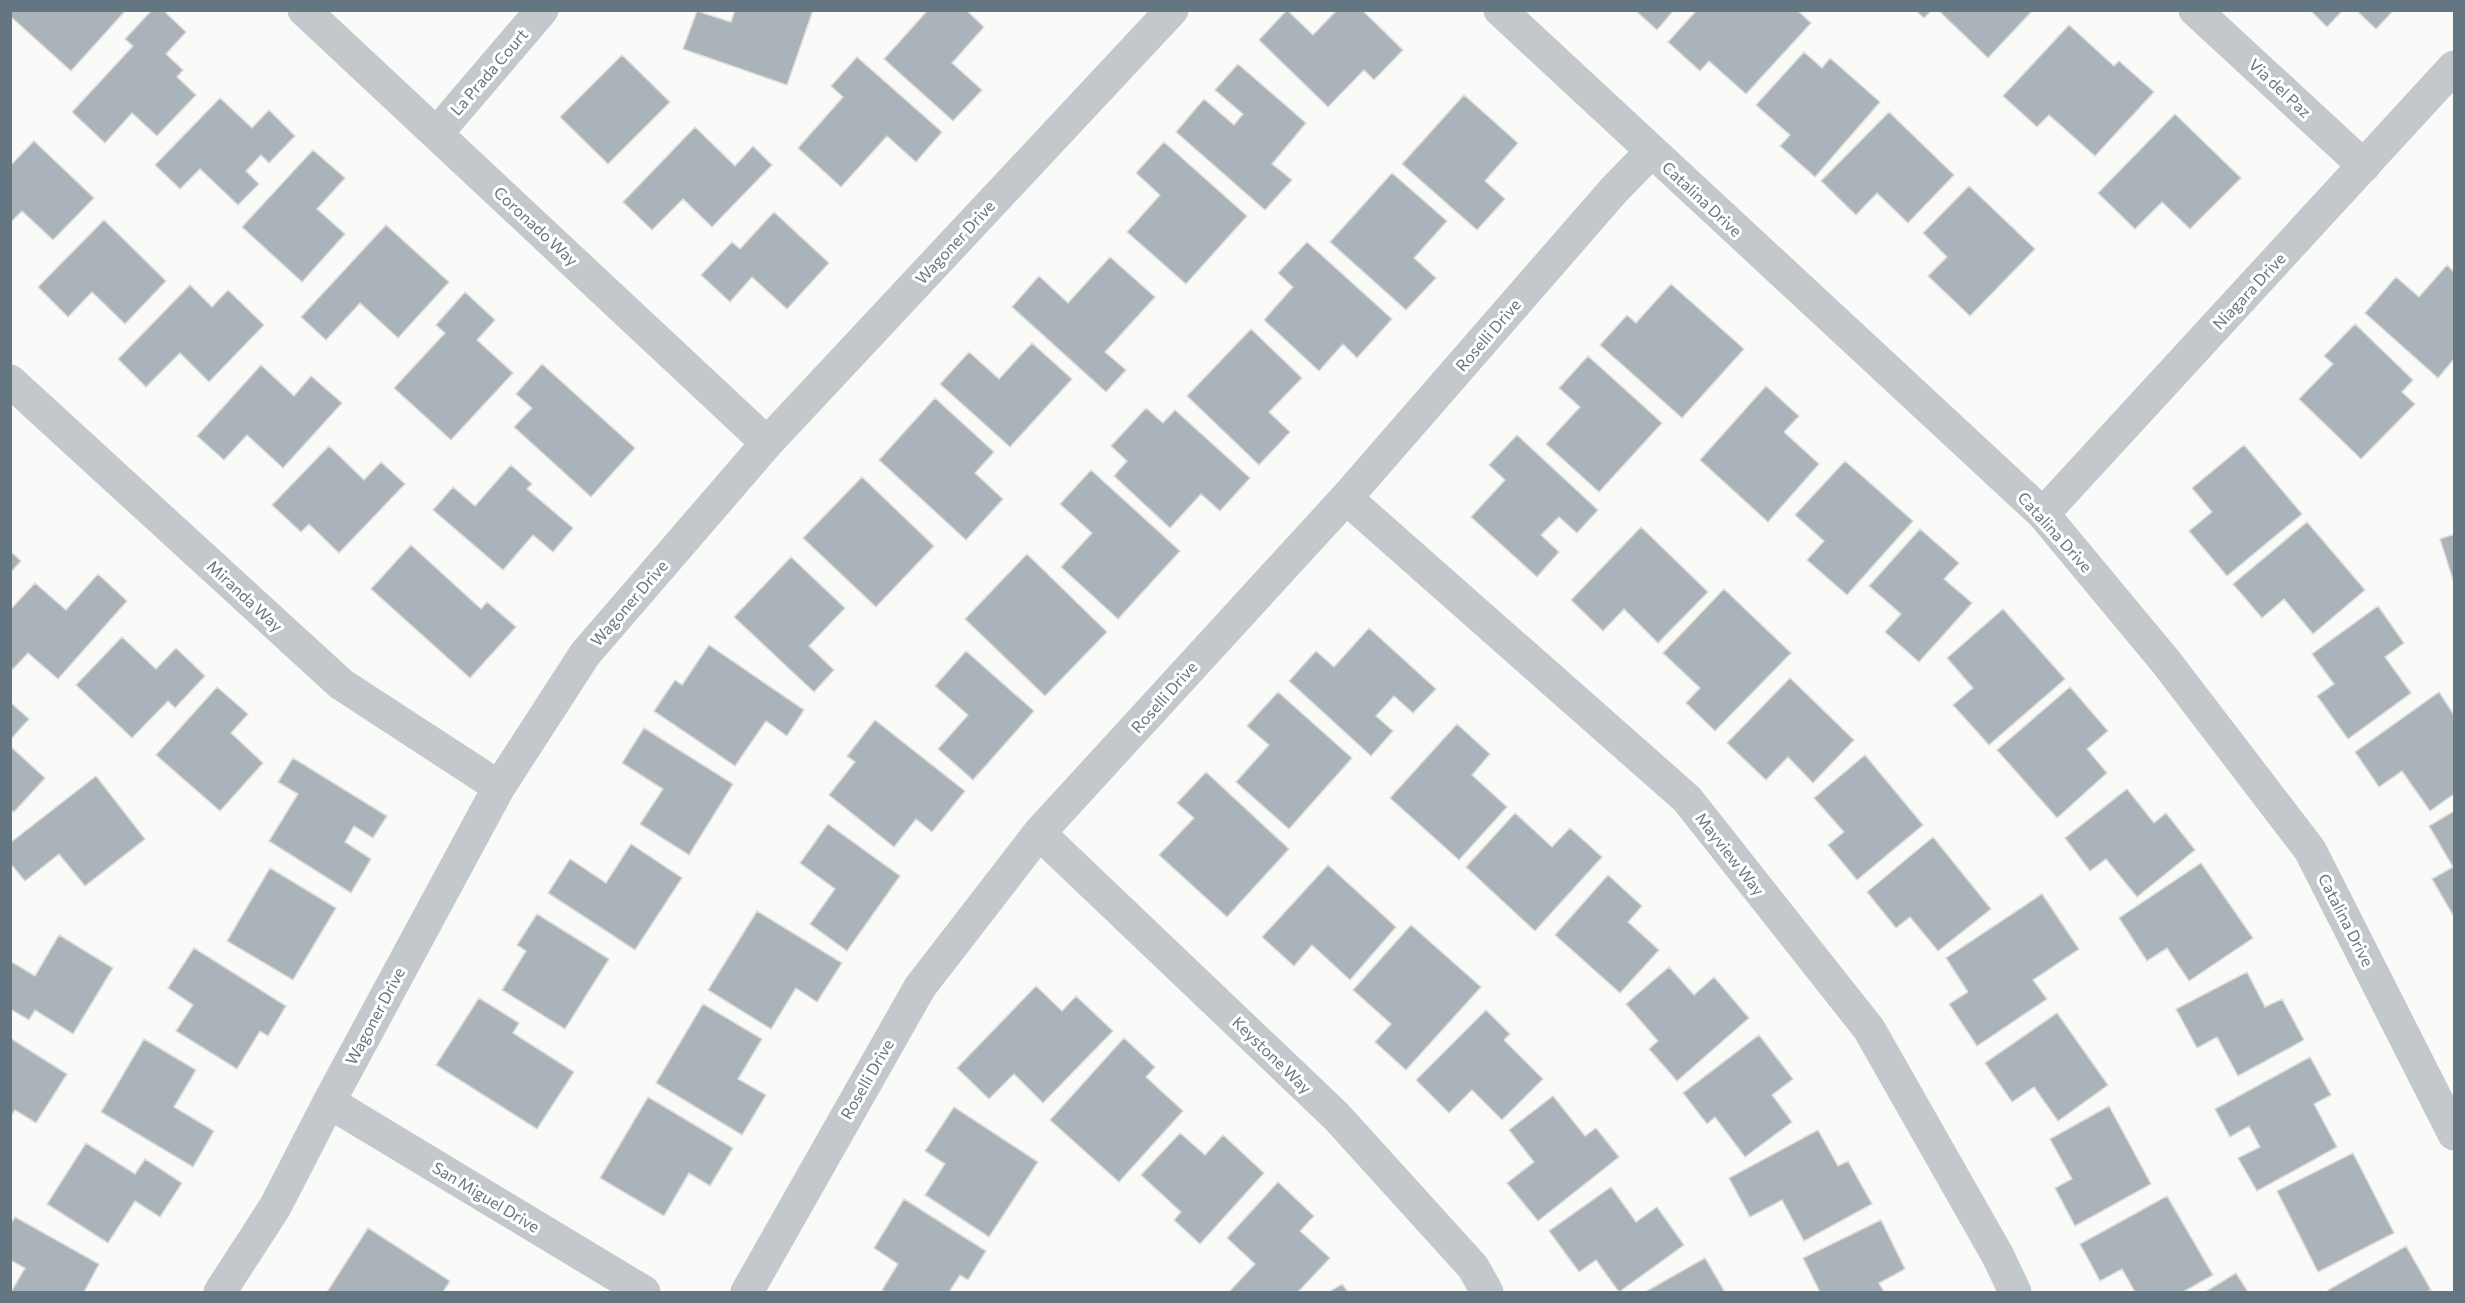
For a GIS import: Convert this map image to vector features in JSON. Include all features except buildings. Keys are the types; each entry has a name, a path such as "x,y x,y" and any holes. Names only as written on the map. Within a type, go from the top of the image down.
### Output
{"street":[{"name":"Coronado Way","path":"304,10 767,443"},
{"name":"La Prada Court","path":"437,133 542,10"},
{"name":"Wagoner Drive","path":"220,1293 274,1207 328,1102 499,787 585,654 767,443 1172,10"},
{"name":"Catalina Drive","path":"1500,10 2043,514 2166,662 2310,850 2454,1134"},
{"name":"Via del Paz","path":"2195,10 2364,166"},
{"name":"Niagara Drive","path":"2043,514 2454,68"},
{"name":"Roselli Drive","path":"747,1293 920,987 1039,833 1346,498 1614,190 1651,152"},
{"name":"Miranda Way","path":"10,381 342,684 499,787"},
{"name":"Mayview Way","path":"1346,498 1687,799 1869,1029 1998,1256 2015,1293"},
{"name":"Keystone Way","path":"1039,833 1337,1117 1473,1267 1487,1293"},
{"name":"San Miguel Drive","path":"328,1102 644,1293"}]}
